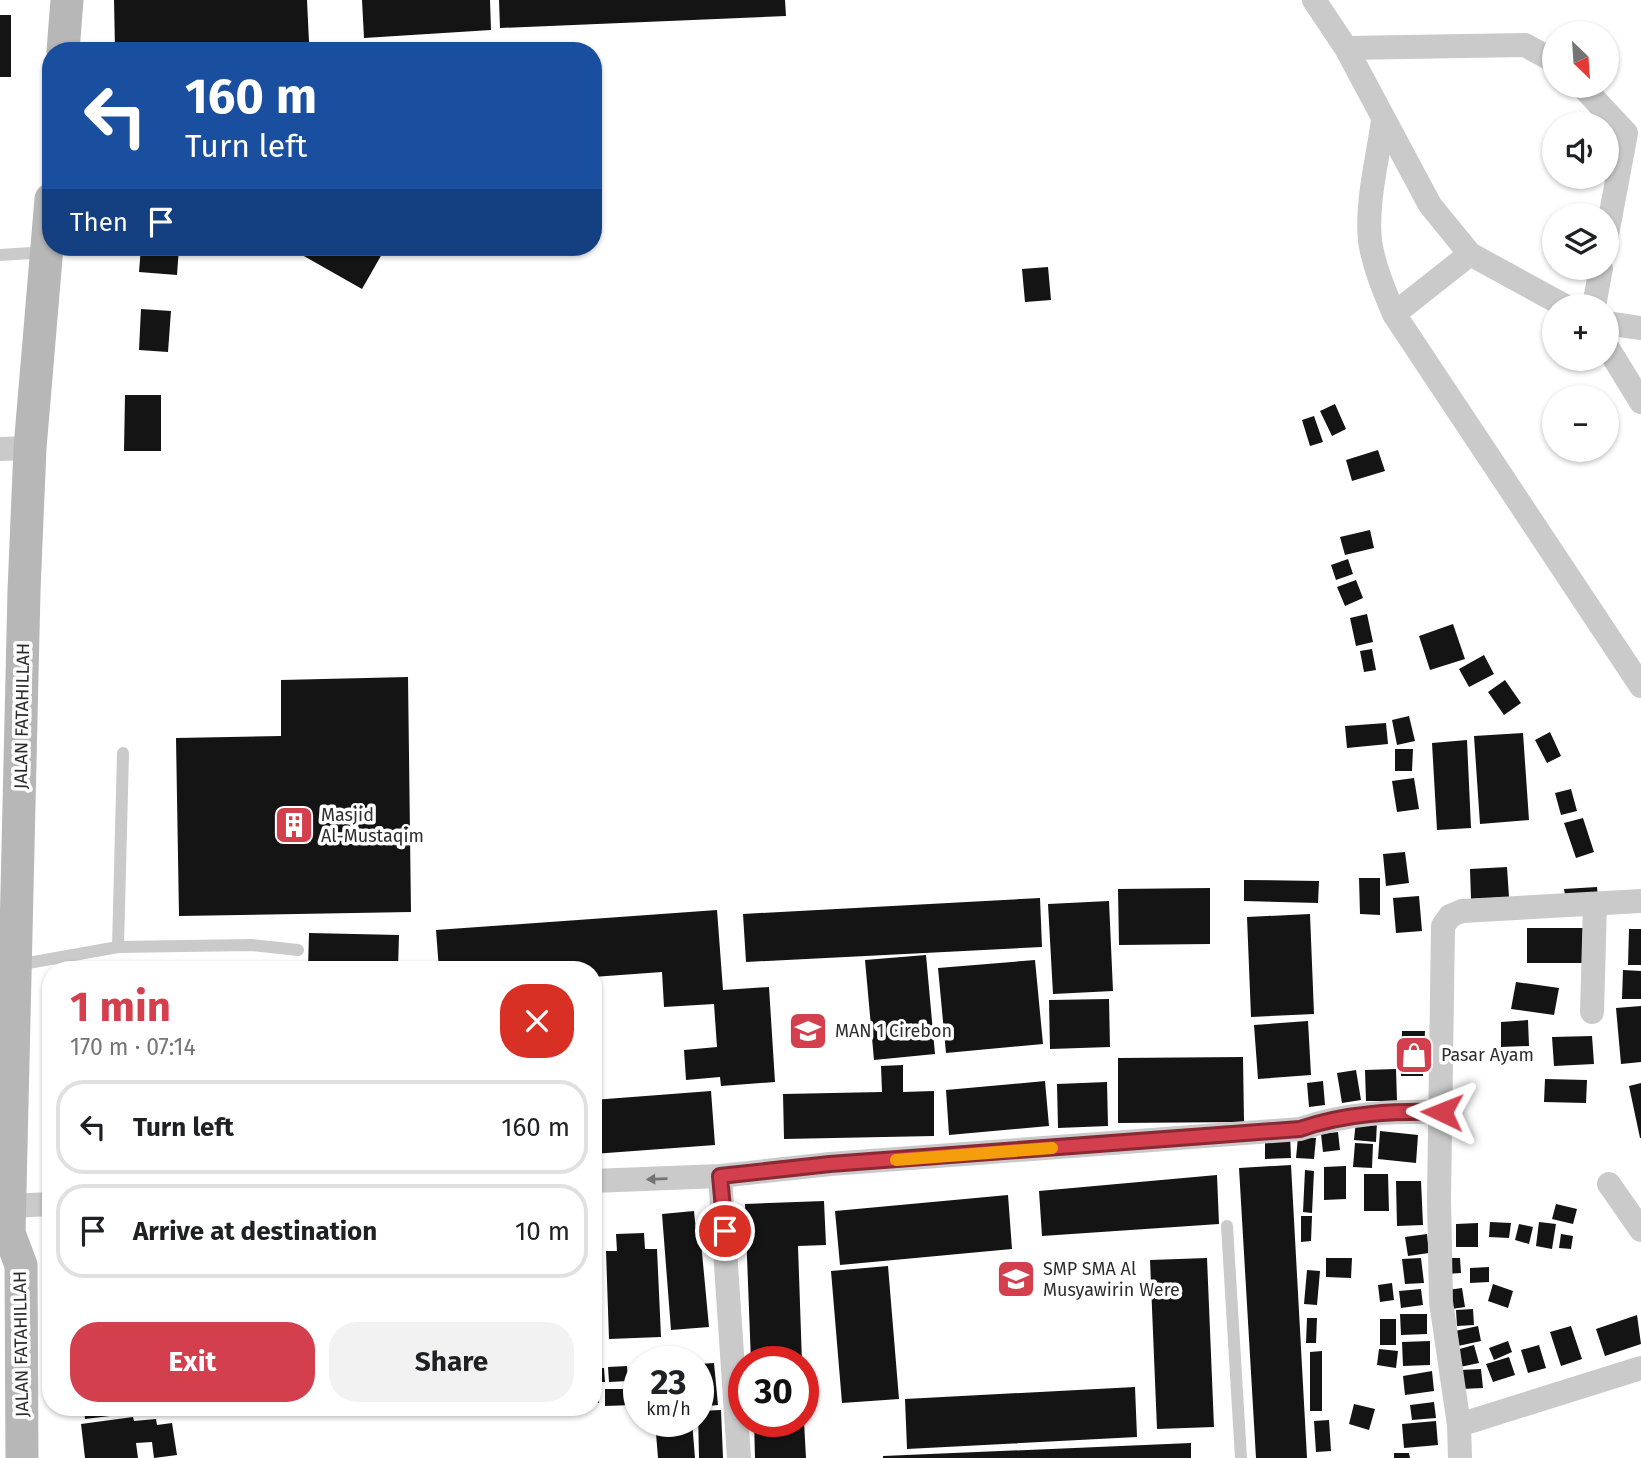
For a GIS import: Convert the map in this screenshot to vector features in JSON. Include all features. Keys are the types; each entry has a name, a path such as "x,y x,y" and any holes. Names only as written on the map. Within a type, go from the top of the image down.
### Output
{"street":[{"path":"63,42 67,0"},
{"path":"1314,0 1346,48 1430,205 1470,254 1543,294"},
{"path":"1346,48 1525,45 1542,54"},
{"path":"1595,98 1634,134 1616,203"},
{"path":"1383,120 1372,201 1370,239 1378,275 1394,314 1641,685"},
{"path":"1394,314 1470,254"},
{"name":"JALAN FATAHILLAH","path":"22,1458 8,1243 17,965 11,738 24,591 15,449 47,256"},
{"path":"1619,325 1641,328"},
{"path":"1619,366 1641,402"},
{"path":"1460,1458 1459,1425 1441,1302 1439,1198 1443,926 1450,916 1479,909 1641,901"},
{"path":"1592,1012 1595,904"},
{"path":"602,1181 720,1176 830,1164 1300,1129 1331,1119 1404,1111 1442,1112"},
{"path":"720,1176 739,1458"},
{"path":"1609,1184 1641,1230"},
{"path":"8,1243 42,1212"},
{"path":"1459,1425 1641,1368"}],"lane":[{"path":"0,255 42,253"},
{"path":"118,947 123,753"},
{"path":"17,965 118,947 252,945 298,950"},
{"path":"1227,1226 1241,1458"}],"building":[{"path":"114,0 307,0 309,42 115,42"},
{"path":"362,0 490,0 491,30 364,38"},
{"path":"499,0 785,0 786,16 500,28"},
{"path":"0,15 11,15 11,77 0,77"},
{"path":"140,256 178,256 177,275 139,272"},
{"path":"304,256 381,256 362,289"},
{"path":"1048,267 1051,300 1025,302 1022,269"},
{"path":"141,309 171,311 168,352 139,350"},
{"path":"125,395 161,395 161,451 124,451"},
{"path":"1335,404 1346,429 1332,436 1320,411"},
{"path":"1314,416 1323,442 1310,446 1302,420"},
{"path":"1378,450 1385,471 1352,481 1346,460"},
{"path":"1370,530 1374,548 1345,555 1340,537"},
{"path":"1348,559 1353,574 1336,580 1331,565"},
{"path":"1356,580 1363,598 1345,606 1337,587"},
{"path":"1367,614 1373,642 1356,646 1350,618"},
{"path":"1453,624 1465,659 1430,670 1419,636"},
{"path":"1372,649 1376,670 1364,672 1360,651"},
{"path":"1484,655 1494,674 1469,687 1459,669"},
{"name":"Masjid Al-Mustaqim","path":"408,677 411,912 179,916 176,738 281,736 281,680"},
{"path":"1505,680 1521,703 1504,715 1488,692"},
{"path":"1409,716 1415,741 1397,745 1392,720"},
{"path":"1386,723 1388,744 1347,748 1345,726"},
{"path":"1550,732 1561,756 1547,763 1535,740"},
{"path":"1523,733 1529,820 1480,824 1474,736"},
{"path":"1467,740 1471,828 1437,830 1432,743"},
{"path":"1395,749 1413,749 1412,771 1395,771"},
{"path":"1414,778 1419,809 1397,812 1392,781"},
{"path":"1571,789 1577,811 1561,815 1555,793"},
{"path":"1583,818 1594,852 1576,858 1564,823"},
{"path":"1405,852 1409,883 1386,886 1383,854"},
{"path":"1507,867 1509,897 1471,899 1470,869"},
{"path":"1359,878 1380,878 1380,915 1360,914"},
{"path":"1244,880 1319,881 1318,903 1244,901"},
{"path":"1597,887 1598,897 1566,900 1564,889"},
{"path":"1210,888 1210,944 1119,945 1118,889"},
{"path":"1419,896 1422,931 1396,933 1393,898"},
{"path":"1040,898 1042,947 746,962 743,914"},
{"path":"1109,901 1113,991 1053,994 1048,904"},
{"path":"717,910 723,990 769,987 775,1082 721,1086 720,1077 686,1080 684,1050 717,1047 714,1004 664,1007 662,972 602,976 602,961 438,961 436,930"},
{"path":"1310,914 1314,1014 1251,1017 1247,917"},
{"path":"1527,928 1583,928 1582,963 1527,963"},
{"path":"1629,929 1641,929 1641,965 1628,965"},
{"path":"309,933 399,935 398,961 308,961"},
{"path":"926,955 935,1054 874,1060 865,960"},
{"path":"1035,960 1043,1044 946,1053 938,968"},
{"path":"1623,970 1641,971 1641,999 1622,999"},
{"path":"1516,982 1559,988 1554,1015 1511,1009"},
{"path":"1109,999 1110,1047 1050,1049 1049,1000"},
{"path":"1641,1006 1641,1062 1621,1064 1616,1008"},
{"path":"1528,1020 1529,1046 1501,1047 1501,1022"},
{"path":"1308,1021 1311,1075 1258,1079 1254,1025"},
{"path":"1402,1031 1425,1031 1423,1076 1401,1076"},
{"path":"1592,1036 1594,1064 1554,1066 1552,1037"},
{"path":"1243,1057 1244,1122 1118,1123 1118,1058"},
{"path":"903,1065 903,1092 934,1091 934,1136 784,1139 783,1094 882,1092 881,1066"},
{"path":"1396,1069 1397,1101 1366,1101 1365,1070"},
{"path":"1356,1070 1361,1100 1342,1103 1337,1073"},
{"path":"1545,1079 1587,1080 1586,1103 1544,1102"},
{"path":"1045,1081 1049,1126 949,1135 946,1090"},
{"path":"1323,1081 1325,1105 1309,1107 1307,1083"},
{"path":"1107,1082 1108,1126 1058,1128 1057,1084"},
{"path":"1641,1083 1641,1138 1640,1138 1629,1086"},
{"path":"711,1091 715,1145 602,1153 602,1099"},
{"path":"1356,1120 1377,1122 1376,1142 1354,1140"},
{"path":"1380,1131 1418,1135 1416,1163 1378,1159"},
{"path":"1338,1132 1340,1150 1323,1152 1321,1134"},
{"path":"1265,1134 1290,1134 1291,1158 1265,1159"},
{"path":"1298,1137 1316,1138 1314,1159 1296,1158"},
{"path":"1355,1143 1373,1144 1372,1168 1353,1167"},
{"path":"1291,1165 1307,1458 1256,1458 1239,1168"},
{"path":"1346,1166 1346,1199 1324,1200 1324,1167"},
{"path":"1305,1170 1314,1171 1312,1213 1303,1212"},
{"path":"1364,1174 1388,1174 1389,1211 1364,1211"},
{"path":"1217,1175 1219,1224 1042,1236 1039,1191"},
{"path":"1396,1181 1421,1181 1423,1225 1397,1226"},
{"path":"1008,1195 1012,1249 840,1265 835,1211"},
{"path":"824,1201 826,1245 798,1246 801,1346 750,1346 745,1204"},
{"path":"1556,1204 1577,1209 1573,1224 1552,1219"},
{"path":"694,1211 697,1242 701,1242 709,1327 671,1330 662,1214"},
{"path":"1301,1216 1312,1216 1311,1241 1301,1242"},
{"path":"1490,1222 1511,1223 1509,1238 1489,1237"},
{"path":"1539,1222 1556,1224 1552,1249 1536,1246"},
{"path":"1478,1223 1478,1247 1456,1247 1456,1224"},
{"path":"1519,1224 1533,1227 1529,1244 1515,1240"},
{"path":"644,1233 645,1249 657,1249 661,1337 609,1339 606,1251 617,1251 616,1234"},
{"path":"1427,1234 1429,1253 1408,1256 1405,1237"},
{"path":"1561,1234 1573,1236 1571,1249 1559,1248"},
{"path":"1207,1258 1214,1427 1157,1429 1150,1260"},
{"path":"1326,1258 1352,1258 1351,1278 1326,1277"},
{"path":"1421,1258 1424,1283 1405,1284 1402,1259"},
{"path":"1446,1258 1460,1258 1461,1273 1446,1274"},
{"path":"888,1266 899,1399 842,1403 831,1271"},
{"path":"1489,1267 1489,1282 1470,1283 1470,1268"},
{"path":"1307,1270 1320,1271 1317,1305 1304,1304"},
{"path":"1392,1283 1394,1300 1380,1302 1378,1285"},
{"path":"1493,1284 1513,1291 1508,1308 1488,1301"},
{"path":"1462,1288 1465,1307 1451,1309 1448,1290"},
{"path":"1421,1289 1423,1305 1401,1308 1399,1291"},
{"path":"1473,1309 1474,1325 1457,1326 1456,1310"},
{"path":"1400,1314 1427,1314 1427,1334 1401,1335"},
{"path":"1637,1315 1641,1344 1605,1356 1596,1329"},
{"path":"1307,1318 1317,1318 1316,1343 1306,1343"},
{"path":"1380,1319 1396,1319 1396,1345 1380,1345"},
{"path":"1478,1326 1481,1341 1458,1346 1455,1331"},
{"path":"1571,1326 1582,1359 1561,1366 1550,1332"},
{"path":"1430,1341 1430,1365 1403,1366 1402,1342"},
{"path":"1508,1341 1512,1352 1494,1360 1489,1348"},
{"path":"1474,1345 1479,1363 1460,1367 1456,1350"},
{"path":"1539,1345 1546,1368 1528,1373 1521,1350"},
{"path":"1379,1349 1398,1351 1396,1368 1377,1365"},
{"path":"1322,1351 1322,1411 1310,1411 1310,1352"},
{"path":"1509,1357 1515,1375 1493,1382 1486,1364"},
{"path":"714,1363 718,1405 714,1405"},
{"path":"623,1366 623,1381 609,1382 608,1367"},
{"path":"602,1368 604,1368 605,1382 602,1382"},
{"path":"1481,1369 1483,1388 1461,1389 1460,1370"},
{"path":"1432,1371 1434,1391 1405,1395 1403,1376"},
{"path":"1135,1387 1137,1437 907,1449 905,1399"},
{"path":"605,1389 623,1389 623,1405 605,1406"},
{"path":"1434,1402 1436,1418 1412,1420 1410,1405"},
{"path":"1354,1404 1375,1409 1369,1430 1349,1424"},
{"path":"714,1410 721,1410 723,1458 699,1458 699,1437 714,1437"},
{"path":"85,1416 110,1416 85,1419"},
{"path":"133,1417 134,1421 156,1419 157,1425 172,1423 177,1455 154,1458 152,1442 136,1443 138,1458 85,1458 81,1424"},
{"path":"1329,1420 1331,1451 1316,1452 1314,1421"},
{"path":"1436,1421 1438,1445 1404,1448 1402,1424"},
{"path":"656,1437 693,1437 695,1458 658,1458"},
{"path":"754,1437 805,1437 806,1458 755,1458"},
{"path":"1191,1443 1191,1458 883,1458 883,1456"},
{"path":"1394,1453 1409,1453 1410,1458 1394,1458"}],"slow traffic":[{"path":"896,1160 1052,1148"}],"place":[{"name":"Masjid Al-Mustaqim","path":"294,825"},
{"name":"MAN 1 Cirebon","path":"808,1031"},
{"name":"Pasar Ayam","path":"1414,1055"},
{"name":"SMP SMA Al Musyawirin Were","path":"1016,1279"}],"route":[{"path":"725,1231 720,1176 830,1164 1300,1129 1321,1121 1350,1116 1404,1111 1442,1112"}]}
